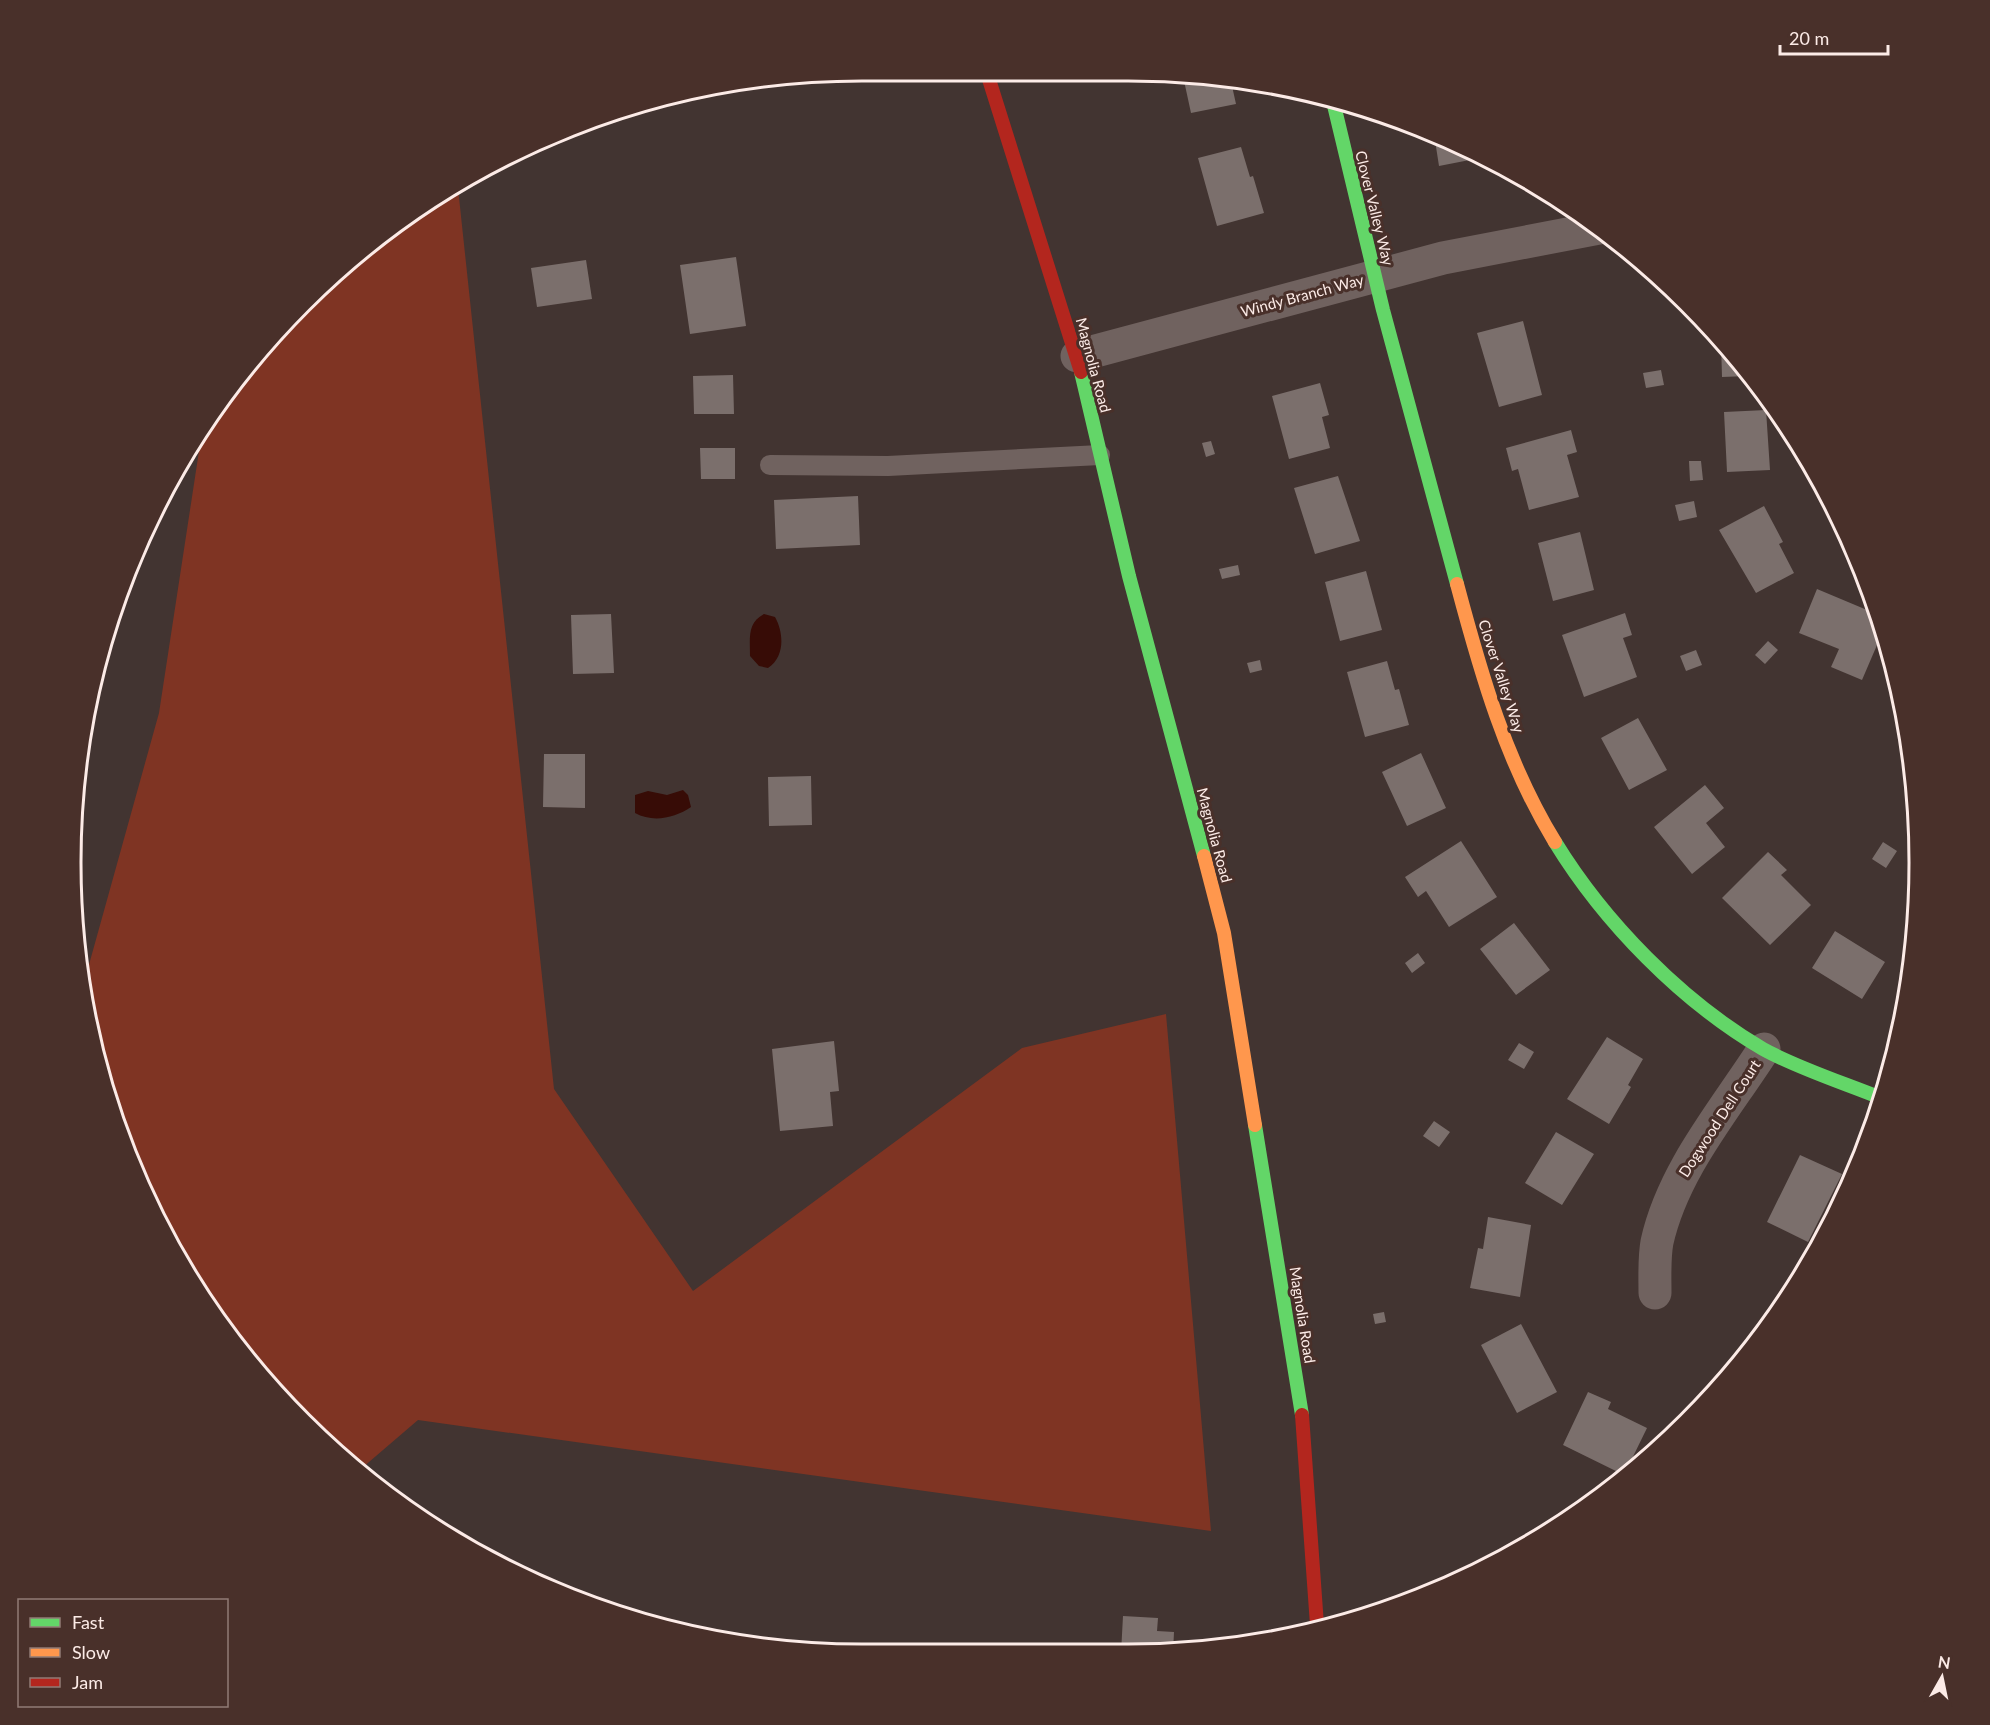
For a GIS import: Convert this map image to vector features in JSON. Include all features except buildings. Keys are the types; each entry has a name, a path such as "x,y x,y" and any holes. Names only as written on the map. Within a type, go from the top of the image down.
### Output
{"main road":[{"name":"Magnolia Road","path":"990,81 1077,356 1129,576 1224,933 1302,1416 1317,1620"},
{"name":"Clover Valley Way","path":"1334,109 1375,275 1483,682 1506,745 1539,815 1575,874 1617,925 1683,992 1764,1049 1873,1095"}],"street":[{"name":"Windy Branch Way","path":"1077,356 1375,275 1496,246 1586,230"},
{"name":"Dogwood Dell Court","path":"1655,1293 1657,1245 1665,1213 1682,1175 1764,1049"}],"lane":[{"path":"770,465 888,466 1100,454"}],"shaded area":[{"path":"459,194 554,1089 693,1291 1022,1048 1166,1014 1211,1531 418,1420 365,1465 310,1415 275,1378 242,1338 213,1297 186,1253 140,1162 122,1114 108,1065 96,1015 88,967 159,713 199,451 242,387 310,310 387,242"},
{"path":"764,614 775,617 781,637 778,658 768,668 759,666 750,656 752,626"},
{"path":"683,790 688,795 691,807 685,811 664,818 649,818 635,813 635,795 648,791 667,795"}],"traffic: fast":[{"path":"1335,109 1383,310 1457,584"},
{"path":"1081,372 1129,576 1204,856"},
{"path":"1555,842 1575,872 1621,930 1674,984 1703,1008 1733,1030 1776,1056 1873,1095"},
{"path":"1255,1125 1302,1415"}],"traffic: slow":[{"path":"1457,584 1486,684 1509,749 1522,781 1555,842"},
{"path":"1204,856 1224,933 1255,1125"}],"traffic: jam":[{"path":"990,81 1081,372"},
{"path":"1302,1415 1317,1620"}]}
